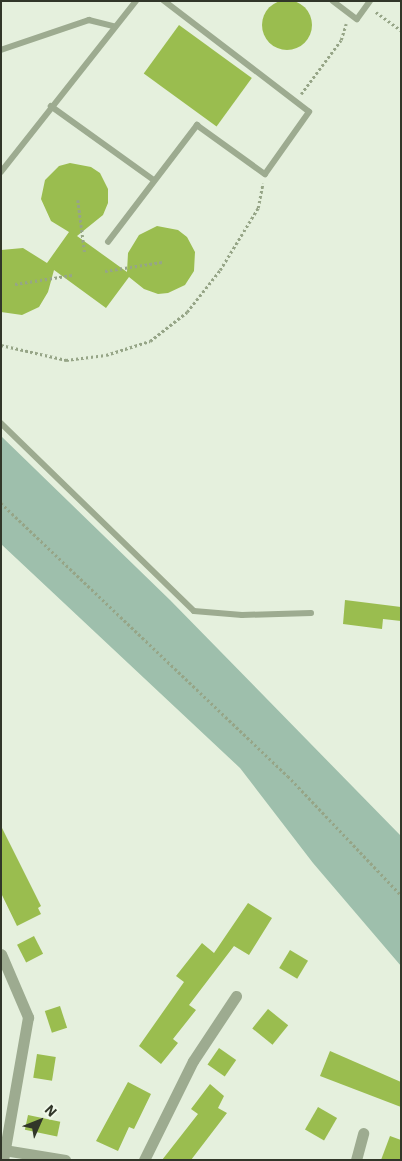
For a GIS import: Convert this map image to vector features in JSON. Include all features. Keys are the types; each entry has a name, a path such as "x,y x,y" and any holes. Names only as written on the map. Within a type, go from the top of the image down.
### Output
{"street":[{"path":"1,954 28,1017 4,1155 65,1160"},
{"path":"144,1160 194,1061 236,996"},
{"path":"356,1160 363,1132"}],"lane":[{"path":"1,172 113,26 136,1"},
{"path":"108,242 197,124 264,174 309,112 164,1"},
{"path":"333,1 357,19 369,3"},
{"path":"1,50 89,20 113,26"},
{"path":"51,106 154,180"},
{"path":"1,423 194,611 242,615 311,614"}],"path":[{"path":"369,3 401,30"},
{"path":"296,102 342,40 349,13"},
{"path":"1,345 66,360 106,355 150,341 187,312 220,270 258,208 264,174"},
{"path":"78,200 86,254"},
{"path":"105,271 162,262"},
{"path":"15,284 72,275"},
{"path":"1,503 281,769 401,895"}],"green space":[{"path":"1,436 170,600 401,836 401,966 313,863 240,768 1,544"}],"building":[{"path":"287,0 297,2 305,7 310,15 312,25 310,35 305,43 297,48 287,50 277,48 269,43 264,35 262,25 264,15 269,7 277,2"},
{"path":"179,25 252,78 217,126 144,74"},
{"path":"70,163 91,167 100,173 108,189 108,203 103,215 77,236 127,272 128,253 139,235 157,226 178,230 187,237 195,252 194,271 185,285 168,293 158,294 144,289 129,277 106,308 54,270 48,292 39,307 22,315 1,312 1,250 23,248 47,263 69,232 51,221 41,199 45,180 59,166"},
{"path":"345,600 401,607 401,621 383,619 382,629 343,624"},
{"path":"1,826 41,906 38,908 41,914 17,926 1,893"},
{"path":"248,903 272,918 249,955 234,946 189,1005 196,1010 173,1039 178,1043 161,1064 139,1046 184,982 176,976 202,943 214,953"},
{"path":"34,936 43,954 26,962 17,945"},
{"path":"290,950 308,961 297,979 279,968"},
{"path":"60,1006 67,1028 52,1033 45,1011"},
{"path":"268,1009 288,1025 272,1045 252,1028"},
{"path":"219,1048 236,1060 225,1076 208,1064"},
{"path":"330,1051 401,1082 401,1107 320,1076"},
{"path":"37,1054 56,1057 52,1081 33,1078"},
{"path":"128,1082 151,1094 134,1129 129,1127 118,1151 96,1141"},
{"path":"210,1084 224,1096 218,1108 227,1113 191,1160 162,1160 198,1114 191,1109"},
{"path":"318,1107 337,1118 324,1141 305,1130"},
{"path":"28,1115 60,1122 57,1137 25,1130"},
{"path":"390,1136 401,1140 401,1160 381,1160"}]}
